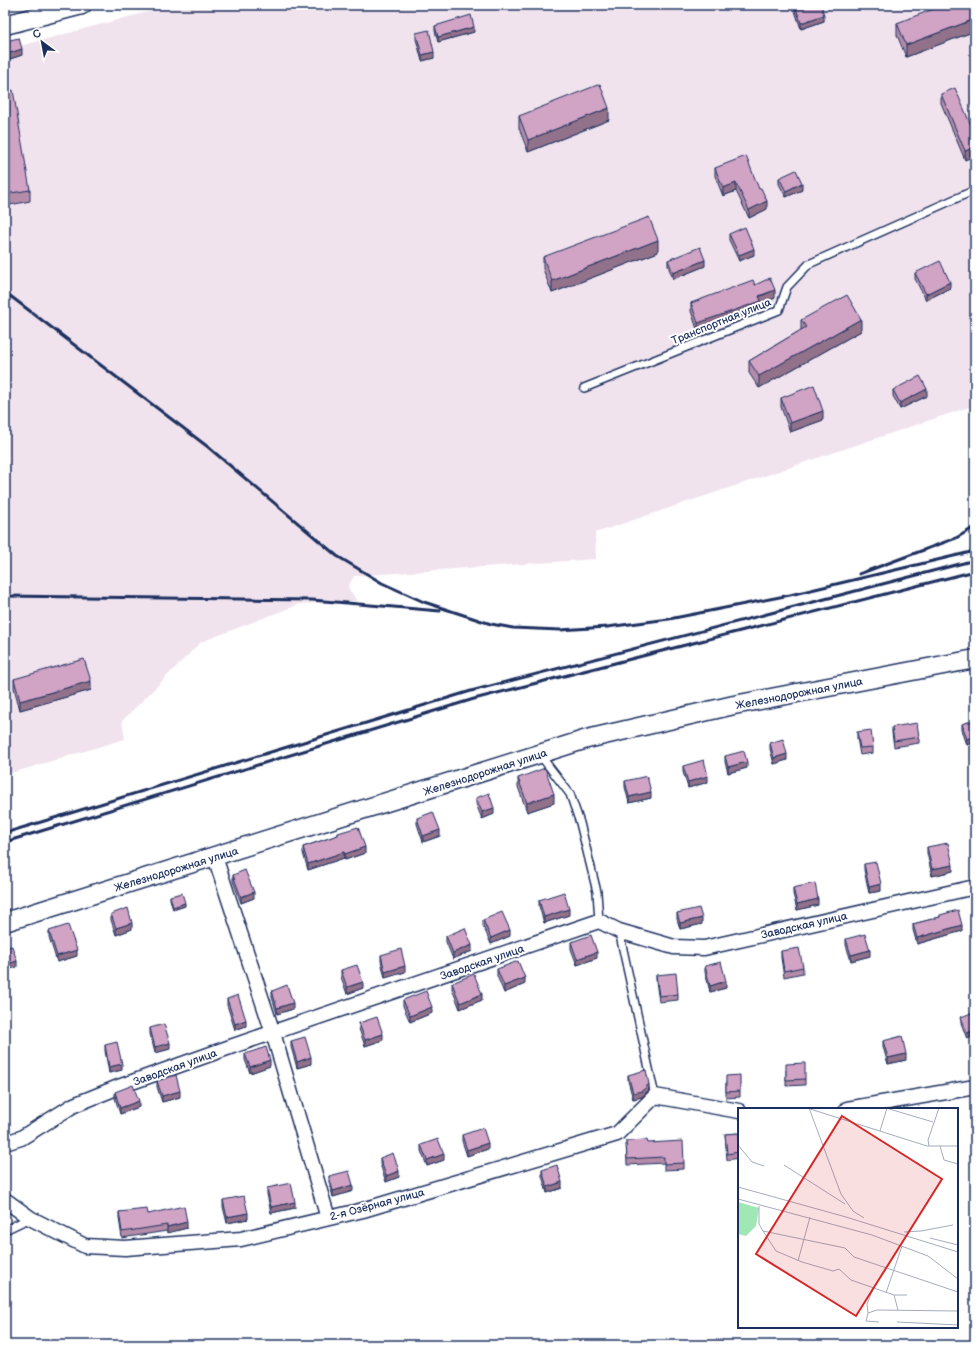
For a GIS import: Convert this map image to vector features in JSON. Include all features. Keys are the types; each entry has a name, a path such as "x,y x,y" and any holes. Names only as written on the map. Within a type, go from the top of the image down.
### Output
{"street":[{"path":"5,25 82,5"},
{"name":"Железнодорожная улица","path":"5,922 587,740 734,705 975,659"},
{"path":"215,857 274,1033 328,1218"},
{"name":"Заводская улица","path":"5,1143 22,1138 74,1105 136,1081 599,921 619,931 674,948 704,948 975,887"},
{"path":"853,1108 975,1087"},
{"path":"655,1096 738,1111"},
{"name":"2-я Озёрная улица","path":"5,1200 30,1218 85,1246 125,1248 241,1239 363,1210 617,1134 655,1096"}],"lane":[{"name":"Транспортная улица","path":"584,388 779,310 787,287 809,264 975,190"},
{"path":"540,754 570,794 580,823 597,892 599,921"},
{"path":"619,931 655,1096"},
{"path":"5,1230 30,1218"}],"shaded area":[{"path":"173,5 975,5 975,405 595,533 596,559 354,576 348,587 357,601 300,604 201,642 122,721 125,739 5,775 5,50"}],"building":[{"path":"795,5 821,5 824,15 801,23"},
{"path":"944,5 975,5 975,19 906,45 897,23"},
{"path":"471,15 474,27 438,37 435,26"},
{"path":"429,30 434,52 422,55 416,33"},
{"path":"19,38 22,49 7,54 5,41"},
{"path":"600,84 609,108 528,140 519,116"},
{"path":"955,88 975,135 975,147 965,151 941,94"},
{"path":"13,90 30,190 5,194 5,92"},
{"path":"746,156 759,189 761,188 767,201 749,210 736,183 723,188 715,168"},
{"path":"796,170 802,183 786,191 779,178"},
{"path":"649,217 658,240 552,281 543,257"},
{"path":"745,227 754,249 739,255 729,234"},
{"path":"700,247 705,260 673,273 668,260"},
{"path":"940,261 950,282 926,294 915,273"},
{"path":"770,278 775,290 759,296 761,301 698,323 691,303 753,280 755,285"},
{"path":"847,295 861,319 759,376 749,361 806,327 801,320"},
{"path":"920,376 927,389 900,403 893,390"},
{"path":"814,385 823,411 790,423 781,398"},
{"path":"84,659 91,681 20,701 14,679"},
{"path":"975,720 975,736 967,739 962,724"},
{"path":"917,723 919,737 894,741 892,727"},
{"path":"871,730 873,747 860,748 857,732"},
{"path":"783,739 787,754 774,758 770,743"},
{"path":"744,751 747,762 728,767 725,756"},
{"path":"704,760 708,776 688,782 683,766"},
{"path":"545,768 554,794 527,803 518,778"},
{"path":"647,776 651,792 629,797 625,781"},
{"path":"489,793 494,808 482,812 476,798"},
{"path":"433,812 440,830 423,836 417,818"},
{"path":"358,827 365,847 345,854 344,852 308,864 303,847"},
{"path":"948,843 953,865 932,869 927,847"},
{"path":"876,862 881,884 869,887 864,864"},
{"path":"245,870 254,892 241,897 233,875"},
{"path":"815,883 818,899 797,904 793,888"},
{"path":"564,892 569,909 544,917 539,900"},
{"path":"182,893 185,903 173,907 170,896"},
{"path":"128,908 132,923 116,928 111,914"},
{"path":"699,908 702,918 680,923 677,913"},
{"path":"958,910 962,925 917,938 913,924 940,917 940,915"},
{"path":"502,912 510,930 491,938 483,920"},
{"path":"68,925 77,950 57,956 49,931"},
{"path":"465,928 472,945 453,953 446,936"},
{"path":"865,934 870,950 851,955 846,939"},
{"path":"591,935 597,952 577,959 571,942"},
{"path":"12,946 17,961 5,965 5,948"},
{"path":"799,948 803,967 784,971 781,951"},
{"path":"401,949 405,966 385,972 381,955"},
{"path":"518,961 525,978 504,986 497,969"},
{"path":"721,962 726,981 710,986 705,966"},
{"path":"357,965 363,982 347,987 341,970"},
{"path":"676,973 678,994 659,996 656,975"},
{"path":"474,974 482,994 460,1003 452,983"},
{"path":"287,985 293,1003 277,1008 272,991"},
{"path":"426,991 432,1007 410,1016 403,1000"},
{"path":"238,995 246,1020 235,1024 227,999"},
{"path":"974,1012 975,1030 967,1033 961,1017"},
{"path":"377,1017 383,1034 365,1040 359,1023"},
{"path":"164,1024 170,1043 155,1047 150,1028"},
{"path":"902,1036 906,1054 888,1058 883,1041"},
{"path":"305,1037 311,1057 297,1062 291,1041"},
{"path":"117,1042 122,1064 109,1067 105,1045"},
{"path":"266,1047 270,1060 250,1067 245,1054"},
{"path":"805,1063 805,1079 786,1080 786,1064"},
{"path":"646,1070 649,1084 642,1091 633,1093 628,1075"},
{"path":"176,1075 180,1091 162,1096 157,1081"},
{"path":"740,1075 740,1091 726,1092 726,1076"},
{"path":"133,1085 139,1101 120,1108 115,1092"},
{"path":"483,1128 488,1143 467,1150 462,1135"},
{"path":"738,1133 738,1152 727,1154 725,1134"},
{"path":"438,1139 444,1154 427,1160 421,1145"},
{"path":"647,1140 648,1143 683,1141 684,1163 664,1164 664,1157 627,1159 626,1141"},
{"path":"393,1153 399,1171 386,1176 380,1158"},
{"path":"557,1165 562,1182 547,1187 542,1170"},
{"path":"349,1171 353,1185 333,1191 329,1176"},
{"path":"291,1183 295,1202 271,1207 267,1188"},
{"path":"244,1196 248,1213 227,1217 223,1200"},
{"path":"184,1206 187,1222 167,1227 167,1225 122,1232 119,1212 147,1209 148,1214"}],"railway":[{"path":"5,292 208,447 337,556 382,583 424,602 491,624 513,628 560,630 607,627 669,619 790,595 975,551"},
{"path":"859,574 956,538 975,527"},
{"path":"5,833 471,691 975,560"},
{"path":"5,842 474,699 975,571"},
{"path":"5,596 312,600 440,611"}]}
